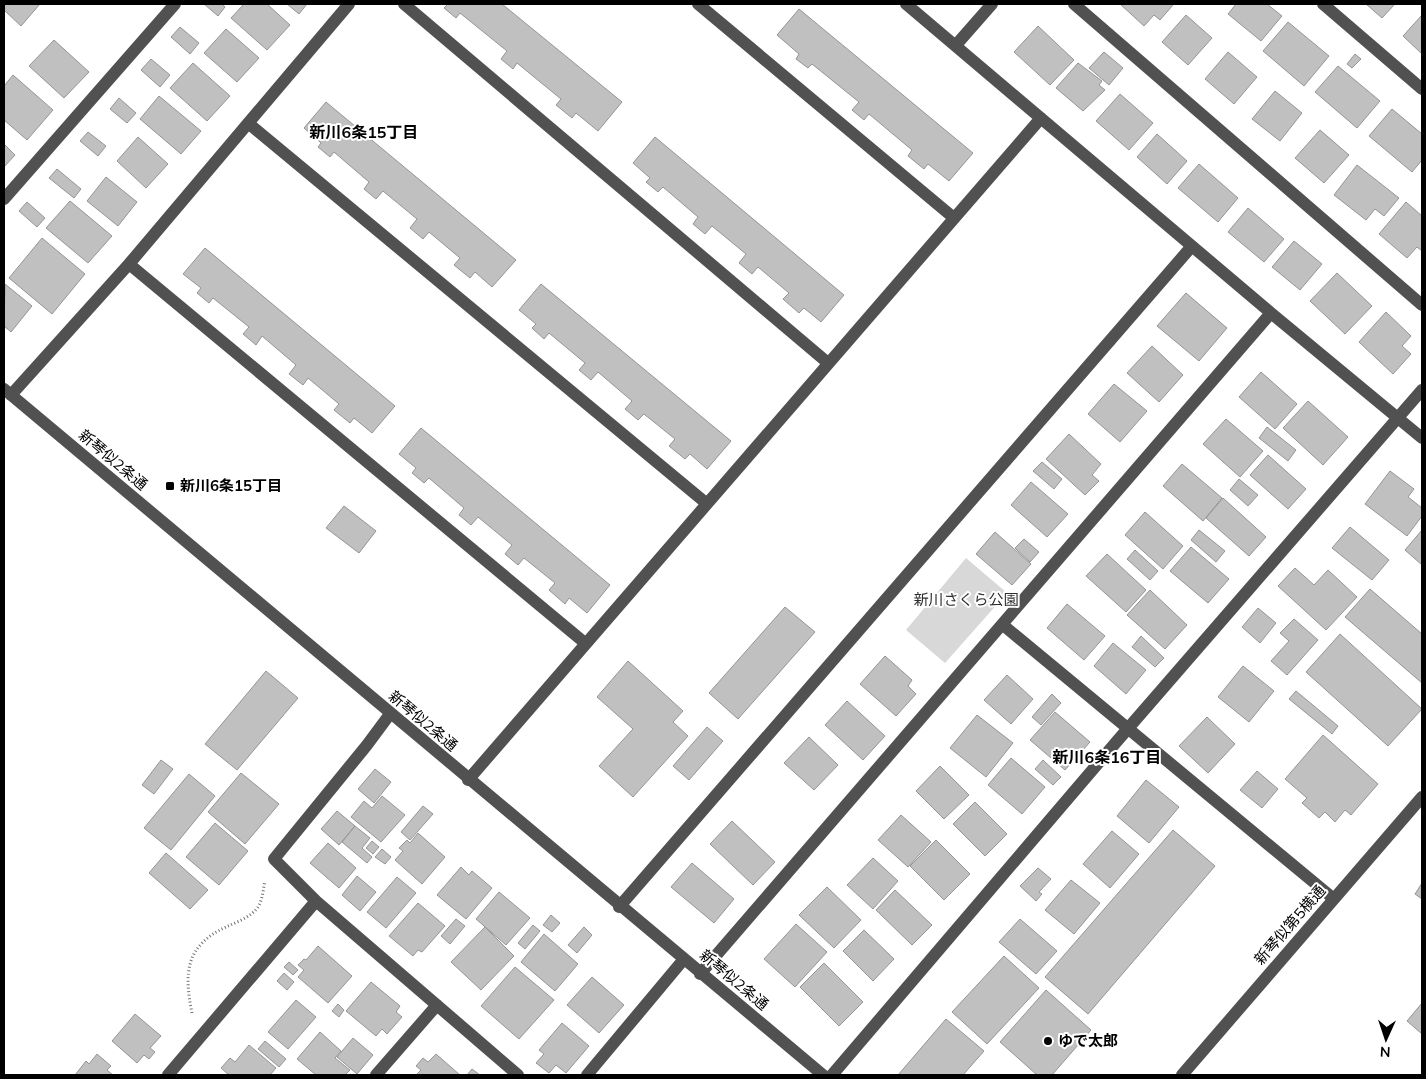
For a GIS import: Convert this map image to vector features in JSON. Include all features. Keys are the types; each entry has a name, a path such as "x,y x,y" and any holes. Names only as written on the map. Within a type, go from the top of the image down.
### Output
{"street":[{"path":"4,199 175,4"},
{"path":"7,392 129,264 349,4"},
{"path":"404,4 828,363"},
{"path":"698,4 954,218"},
{"path":"906,4 1271,313 1422,438"},
{"path":"956,45 992,4"},
{"path":"1074,4 1422,305"},
{"path":"1323,4 1422,90"},
{"path":"468,780 1041,118"},
{"path":"248,123 706,503"},
{"path":"619,907 1192,246"},
{"path":"129,264 585,643"},
{"path":"700,974 1271,313"},
{"path":"832,1075 1422,390"},
{"name":"新琴似2条通","path":"7,392 619,907 823,1075"},
{"path":"1003,625 1334,899"},
{"path":"390,714 274,859 316,901 518,1075"},
{"name":"新琴似第5横通","path":"1182,1075 1422,797"},
{"path":"168,1075 316,901"},
{"path":"587,1075 684,959"},
{"path":"376,1075 437,1005"}],"path":[{"path":"194,1018 187,985 188,970 194,954 202,942 217,931 244,919 257,907 266,878"}],"green space":[{"name":"新川さくら公園","path":"966,558 1007,593 945,663 906,630"}],"building":[{"path":"4,4 40,4 21,26 4,10"},
{"path":"204,4 222,4 225,7 218,16"},
{"path":"244,4 267,4 290,25 267,50 231,18"},
{"path":"287,4 307,4 299,14"},
{"path":"448,4 502,4 622,102 598,131 576,113 572,118 556,105 561,99 517,63 513,69 501,59 507,51 460,13 456,18 444,8"},
{"path":"1120,4 1173,5 1160,20 1154,15 1144,26"},
{"path":"1236,4 1267,4 1282,16 1261,41 1228,14"},
{"path":"1366,4 1395,4 1382,18"},
{"path":"799,9 973,153 949,181 928,164 924,169 908,156 912,150 869,114 864,120 852,110 859,102 812,64 808,68 796,59 799,54 777,35"},
{"path":"1186,15 1212,38 1188,65 1162,42"},
{"path":"1422,15 1422,54 1403,36"},
{"path":"1288,22 1329,56 1304,86 1263,51"},
{"path":"1038,26 1074,60 1050,85 1014,52"},
{"path":"180,27 199,43 190,54 171,37"},
{"path":"226,29 259,58 237,82 204,53"},
{"path":"54,40 89,72 64,98 29,66"},
{"path":"1104,52 1123,68 1109,85 1089,68"},
{"path":"1228,52 1257,77 1234,104 1205,79"},
{"path":"1355,54 1361,59 1352,68 1347,64"},
{"path":"151,59 170,75 160,87 141,70"},
{"path":"193,63 230,96 207,121 170,88"},
{"path":"1078,63 1102,81 1099,85 1105,90 1083,111 1056,88"},
{"path":"1338,66 1380,101 1357,128 1315,92"},
{"path":"13,75 53,110 27,140 4,120 4,86"},
{"path":"1275,91 1302,113 1280,141 1252,119"},
{"path":"1120,94 1153,123 1129,150 1096,121"},
{"path":"159,96 201,131 181,154 140,119"},
{"path":"119,98 136,113 127,123 110,109"},
{"path":"326,102 516,260 492,287 475,272 470,278 454,265 460,258 429,232 423,239 410,228 417,219 383,191 376,199 364,189 369,182 334,152 330,157 318,147 321,143 304,128"},
{"path":"1392,109 1422,134 1422,160 1412,172 1369,136"},
{"path":"1320,130 1349,155 1324,183 1295,158"},
{"path":"88,132 106,146 98,156 80,141"},
{"path":"1157,134 1187,161 1167,184 1137,157"},
{"path":"138,137 168,164 146,188 117,161"},
{"path":"655,137 844,295 821,322 804,308 799,313 783,299 789,293 758,267 752,274 739,263 746,254 712,226 705,234 693,224 698,217 663,187 658,192 646,182 650,178 633,163"},
{"path":"4,144 15,155 4,167"},
{"path":"1199,164 1238,198 1218,222 1178,188"},
{"path":"1357,165 1399,198 1384,216 1375,209 1366,220 1334,195"},
{"path":"57,169 81,189 74,198 49,178"},
{"path":"106,177 137,202 118,226 87,201"},
{"path":"70,201 112,236 88,263 46,228"},
{"path":"27,202 45,218 37,227 19,211"},
{"path":"1406,202 1422,216 1422,251 1417,247 1407,258 1379,234"},
{"path":"1248,208 1284,239 1264,262 1228,232"},
{"path":"42,238 85,274 52,314 9,278"},
{"path":"1294,241 1322,264 1300,290 1272,267"},
{"path":"205,248 395,406 372,433 354,418 350,423 334,410 339,404 308,378 303,385 289,374 296,365 262,336 256,345 243,334 249,327 213,298 209,303 197,293 201,288 183,274"},
{"path":"1337,273 1372,306 1345,334 1310,301"},
{"path":"5,284 32,306 11,332 4,326"},
{"path":"541,284 731,441 707,469 690,454 685,459 669,446 675,439 644,414 638,420 625,409 632,401 598,372 591,380 579,370 585,363 549,333 544,339 532,328 536,324 519,310"},
{"path":"1186,293 1227,328 1199,361 1157,326"},
{"path":"1386,312 1411,336 1402,346 1411,354 1393,374 1359,342"},
{"path":"1152,346 1183,375 1159,402 1127,373"},
{"path":"1261,372 1297,404 1275,429 1239,397"},
{"path":"1114,384 1147,411 1120,442 1088,414"},
{"path":"1308,401 1348,437 1323,465 1283,428"},
{"path":"1226,419 1263,451 1240,477 1203,444"},
{"path":"1267,427 1296,450 1288,461 1259,438"},
{"path":"421,428 610,585 587,613 569,598 565,604 549,590 555,583 524,558 518,565 505,554 512,545 478,517 471,525 459,515 464,508 429,478 424,483 412,473 416,468 399,454"},
{"path":"1069,434 1101,464 1092,475 1099,481 1085,495 1046,459"},
{"path":"1268,455 1306,489 1288,509 1250,475"},
{"path":"1042,462 1062,479 1054,489 1033,471"},
{"path":"1182,464 1222,498 1203,521 1163,486"},
{"path":"1390,471 1414,489 1408,497 1422,508 1422,516 1407,536 1365,504"},
{"path":"1239,479 1258,495 1248,506 1230,490"},
{"path":"1031,482 1068,514 1047,537 1011,505"},
{"path":"1223,498 1266,537 1249,556 1206,518"},
{"path":"344,506 376,531 359,553 326,528"},
{"path":"1145,512 1183,546 1163,569 1125,535"},
{"path":"1350,527 1389,560 1372,580 1332,548"},
{"path":"1199,530 1225,551 1216,562 1191,540"},
{"path":"1422,530 1422,565 1405,550"},
{"path":"995,532 1031,564 1012,585 976,554"},
{"path":"1024,539 1039,552 1030,562 1015,548"},
{"path":"1191,547 1229,579 1208,603 1170,571"},
{"path":"1135,550 1158,571 1150,580 1127,559"},
{"path":"1107,554 1146,590 1126,612 1086,576"},
{"path":"1295,568 1314,585 1328,570 1357,597 1326,630 1278,586"},
{"path":"1370,589 1422,634 1422,683 1345,617"},
{"path":"1150,590 1187,625 1165,649 1127,615"},
{"path":"1067,604 1105,636 1084,660 1047,628"},
{"path":"785,607 815,632 738,719 709,693"},
{"path":"1258,608 1276,623 1260,643 1242,627"},
{"path":"1294,619 1318,640 1287,675 1271,661 1289,641 1280,633"},
{"path":"1340,634 1422,709 1388,746 1306,672"},
{"path":"1141,636 1164,658 1155,667 1132,647"},
{"path":"1113,643 1146,670 1126,694 1094,666"},
{"path":"885,656 912,680 908,686 916,694 896,716 860,684"},
{"path":"628,661 683,711 673,722 688,736 633,797 599,766 633,729 597,697"},
{"path":"1243,666 1274,691 1249,722 1218,697"},
{"path":"266,671 298,698 237,770 205,744"},
{"path":"1007,675 1033,699 1011,724 984,700"},
{"path":"1296,691 1338,726 1332,734 1289,699"},
{"path":"1052,694 1061,703 1041,725 1032,717"},
{"path":"847,701 885,736 863,760 825,725"},
{"path":"1055,712 1090,742 1065,770 1030,740"},
{"path":"977,715 1013,743 986,777 950,748"},
{"path":"1207,717 1235,744 1208,773 1179,746"},
{"path":"707,727 723,741 689,780 673,766"},
{"path":"1323,735 1378,784 1351,815 1345,810 1335,822 1325,812 1319,818 1302,803 1307,798 1285,779"},
{"path":"809,737 838,765 814,790 784,763"},
{"path":"1011,758 1045,787 1022,814 988,785"},
{"path":"161,760 173,769 154,794 142,785"},
{"path":"1043,760 1061,777 1053,785 1035,769"},
{"path":"940,766 969,795 944,819 916,791"},
{"path":"375,769 391,782 374,803 358,789"},
{"path":"1257,771 1278,789 1262,808 1240,790"},
{"path":"241,773 279,804 245,844 208,812"},
{"path":"189,774 215,796 171,850 144,828"},
{"path":"1146,780 1179,807 1149,843 1117,816"},
{"path":"382,796 405,815 381,842 351,817 364,801 372,808"},
{"path":"975,802 1007,834 985,856 953,824"},
{"path":"423,806 433,814 410,840 401,832"},
{"path":"337,811 355,826 339,845 321,829"},
{"path":"901,815 931,842 908,867 878,840"},
{"path":"732,821 775,862 753,885 710,844"},
{"path":"215,823 248,851 219,885 186,857"},
{"path":"355,826 370,838 362,848 372,857 367,863 342,842"},
{"path":"1173,830 1215,866 1088,1014 1045,977"},
{"path":"1112,831 1139,854 1110,888 1083,864"},
{"path":"418,833 445,857 422,884 395,860 403,851 399,848 407,840 410,843"},
{"path":"936,840 970,874 944,900 910,866"},
{"path":"372,841 379,847 373,854 366,848"},
{"path":"328,843 356,868 339,888 310,863"},
{"path":"382,849 391,857 385,864 375,857"},
{"path":"166,853 208,890 190,909 149,873"},
{"path":"873,858 898,881 873,909 847,885"},
{"path":"692,863 734,899 714,923 671,887"},
{"path":"461,867 469,875 472,871 492,888 466,919 437,895"},
{"path":"1038,868 1051,879 1039,892 1042,894 1036,901 1020,886"},
{"path":"357,876 376,892 360,911 342,895"},
{"path":"397,877 416,893 386,928 367,912"},
{"path":"1071,880 1100,903 1074,934 1045,910"},
{"path":"1422,883 1422,899 1415,894"},
{"path":"827,887 861,920 834,948 799,915"},
{"path":"895,890 932,925 912,945 876,910"},
{"path":"499,892 530,918 506,945 476,919"},
{"path":"418,903 445,926 422,952 418,950 413,956 389,936"},
{"path":"551,915 560,923 552,932 543,925"},
{"path":"456,919 465,926 450,944 441,936"},
{"path":"1020,919 1057,951 1036,974 999,942"},
{"path":"796,924 827,952 795,987 764,959"},
{"path":"533,925 540,931 525,949 518,943"},
{"path":"485,927 514,956 481,990 451,962"},
{"path":"584,927 592,935 577,953 568,945"},
{"path":"864,930 894,959 873,981 843,951"},
{"path":"544,934 578,964 555,991 521,962"},
{"path":"318,946 352,976 328,1003 298,977 304,970 298,965 304,959 306,960"},
{"path":"1004,956 1039,988 987,1044 952,1012"},
{"path":"289,962 298,970 293,975 284,967"},
{"path":"824,963 863,1002 839,1026 800,987"},
{"path":"515,967 554,1000 519,1039 481,1006"},
{"path":"284,973 294,982 287,990 277,981"},
{"path":"592,977 624,1005 599,1033 567,1005"},
{"path":"371,982 400,1006 396,1012 402,1017 387,1034 382,1029 376,1036 346,1011"},
{"path":"1046,990 1091,1030 1052,1075 1037,1075 1000,1042"},
{"path":"296,1000 316,1017 288,1049 268,1032"},
{"path":"1422,1003 1422,1034 1407,1021"},
{"path":"338,1004 344,1010 339,1017 332,1011"},
{"path":"135,1014 161,1036 150,1048 155,1052 149,1059 144,1055 137,1063 112,1041"},
{"path":"946,1019 984,1051 963,1075 898,1075"},
{"path":"562,1023 589,1046 566,1073 556,1065 549,1073 536,1063 544,1054 539,1050"},
{"path":"320,1032 341,1051 335,1058 350,1070 345,1075 316,1075 297,1059"},
{"path":"353,1038 373,1055 357,1074 337,1057"},
{"path":"265,1041 286,1059 279,1067 258,1049"},
{"path":"249,1045 276,1068 270,1075 229,1075 221,1068 230,1058 235,1062"},
{"path":"97,1054 111,1066 107,1070 113,1075 75,1075 86,1061 89,1064"},
{"path":"436,1054 460,1075 416,1075 421,1070 416,1066 423,1058 428,1062"},
{"path":"472,1069 480,1075 467,1075"}],"place":[{"name":"新川6条15丁目","path":"170,486"},
{"name":"ゆで太郎","path":"1048,1041"}],"district":[{"name":"新川6条15丁目","path":"364,132"},
{"name":"新川6条16丁目","path":"1107,757"}]}
